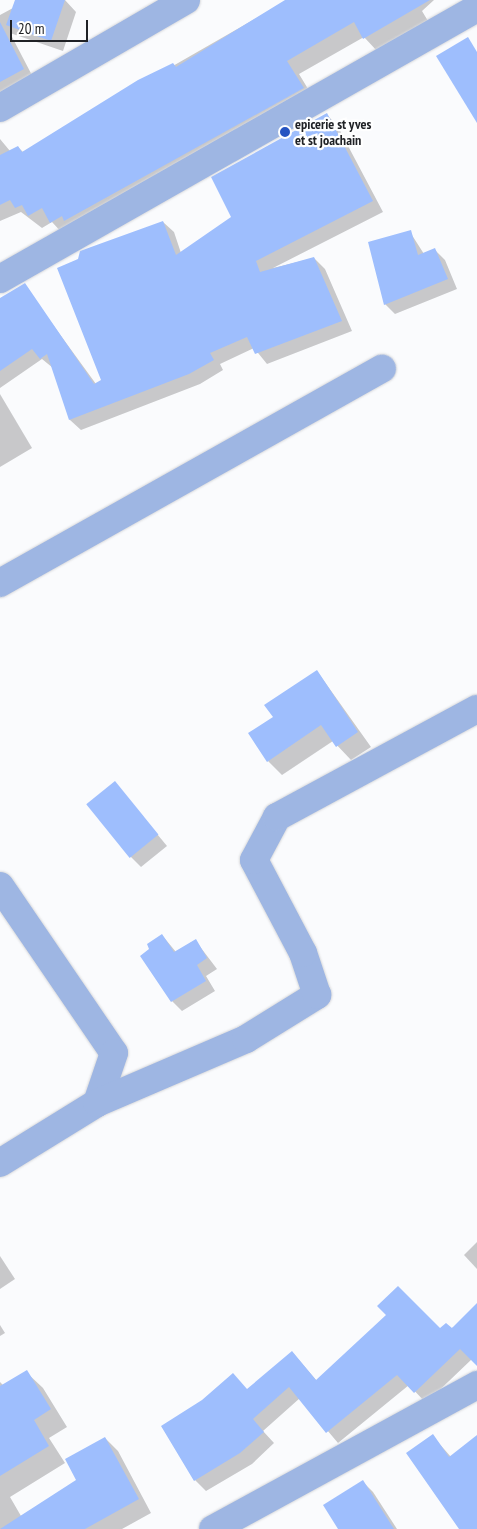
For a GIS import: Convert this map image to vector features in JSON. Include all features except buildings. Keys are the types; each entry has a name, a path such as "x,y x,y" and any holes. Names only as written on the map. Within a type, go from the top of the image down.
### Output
{"street":[{"path":"0,108 186,0"},
{"path":"0,279 477,8"},
{"path":"0,583 382,369"},
{"path":"0,1163 98,1103 246,1039 318,995 303,953 254,860 278,818 477,709"},
{"path":"0,886 114,1053 98,1103"},
{"path":"213,1529 477,1385"}],"place":[{"name":"epicerie st yves et st joachain","path":"285,132"}]}
